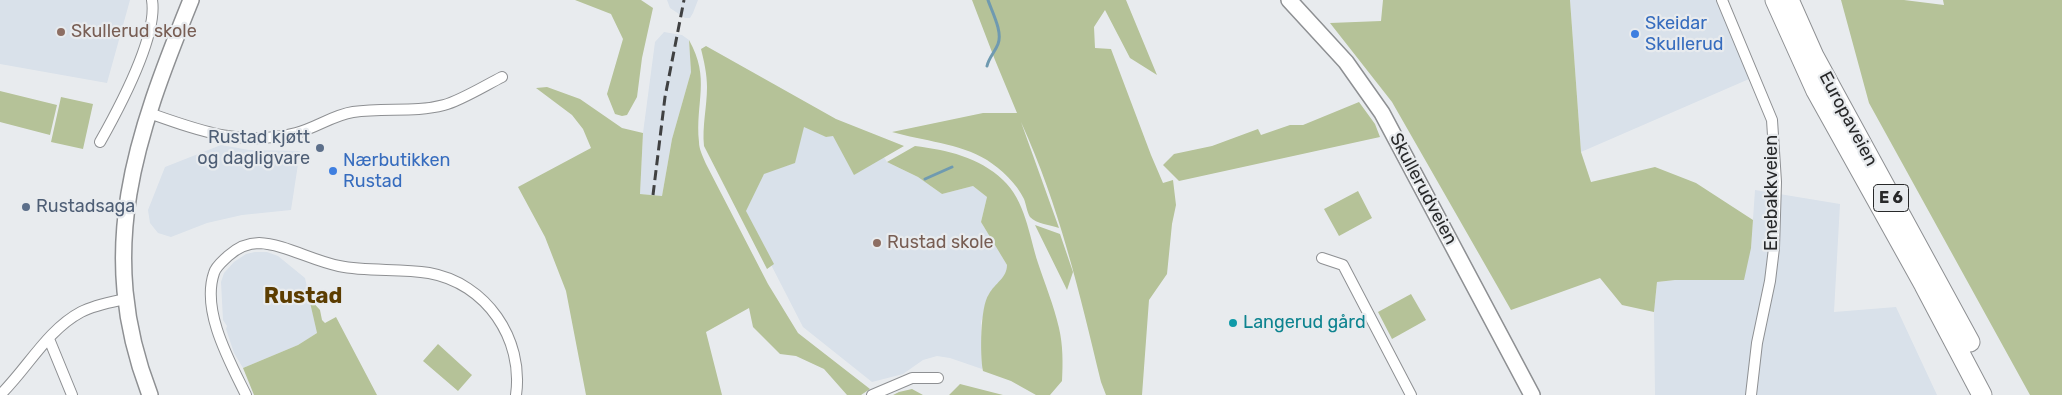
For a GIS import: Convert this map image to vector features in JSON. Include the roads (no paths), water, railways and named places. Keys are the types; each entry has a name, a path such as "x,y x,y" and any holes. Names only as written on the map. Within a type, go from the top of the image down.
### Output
{"highway":[{"name":"Europaveien","path":"1780,1 1816,91 1929,293 1982,395"},
{"name":"Europaveien","path":"1780,1 1814,56 1937,281 1996,395"}],"main road":[{"path":"150,395 135,349 126,299 123,248 127,202 133,169 149,113 169,54 191,0"},
{"name":"Skullerudveien","path":"1289,0 1340,54 1382,113 1532,395"}],"street":[{"path":"100,142 132,77 147,40 153,15 152,0"},
{"name":"Enebakkveien","path":"1722,0 1772,120 1776,182 1774,248 1770,281 1758,334 1751,395"},
{"path":"149,113 179,124 228,137 243,139 278,137 298,132 332,118 353,112 419,109 446,105 502,78"},
{"path":"246,395 221,340 215,319 212,287 214,273 222,261 242,246 258,243 345,268 431,273 449,278 473,291 494,312 508,334 517,366 516,395"},
{"path":"1322,258 1343,265 1411,395"},
{"path":"0,395 49,339 78,313 126,299"},
{"path":"49,339 72,395"},
{"path":"872,395 912,378 938,378"}],"waterway":[{"path":"987,66 999,39 998,28 988,0"},
{"path":"925,179 952,167"}],"railway":[{"path":"653,195 665,97 684,0"}],"place":[{"name":"Skullerud skole","path":"61,32"},
{"name":"Skeidar Skullerud","path":"1635,34"},
{"name":"Rustad kjøtt og dagligvare","path":"320,148"},
{"name":"Nærbutikken Rustad","path":"333,171"},
{"name":"Rustadsaga","path":"26,207"},
{"name":"Rustad skole","path":"877,243"},
{"name":"Langerud gård","path":"1233,323"}],"district":[{"name":"Rustad","path":"303,297"}]}
